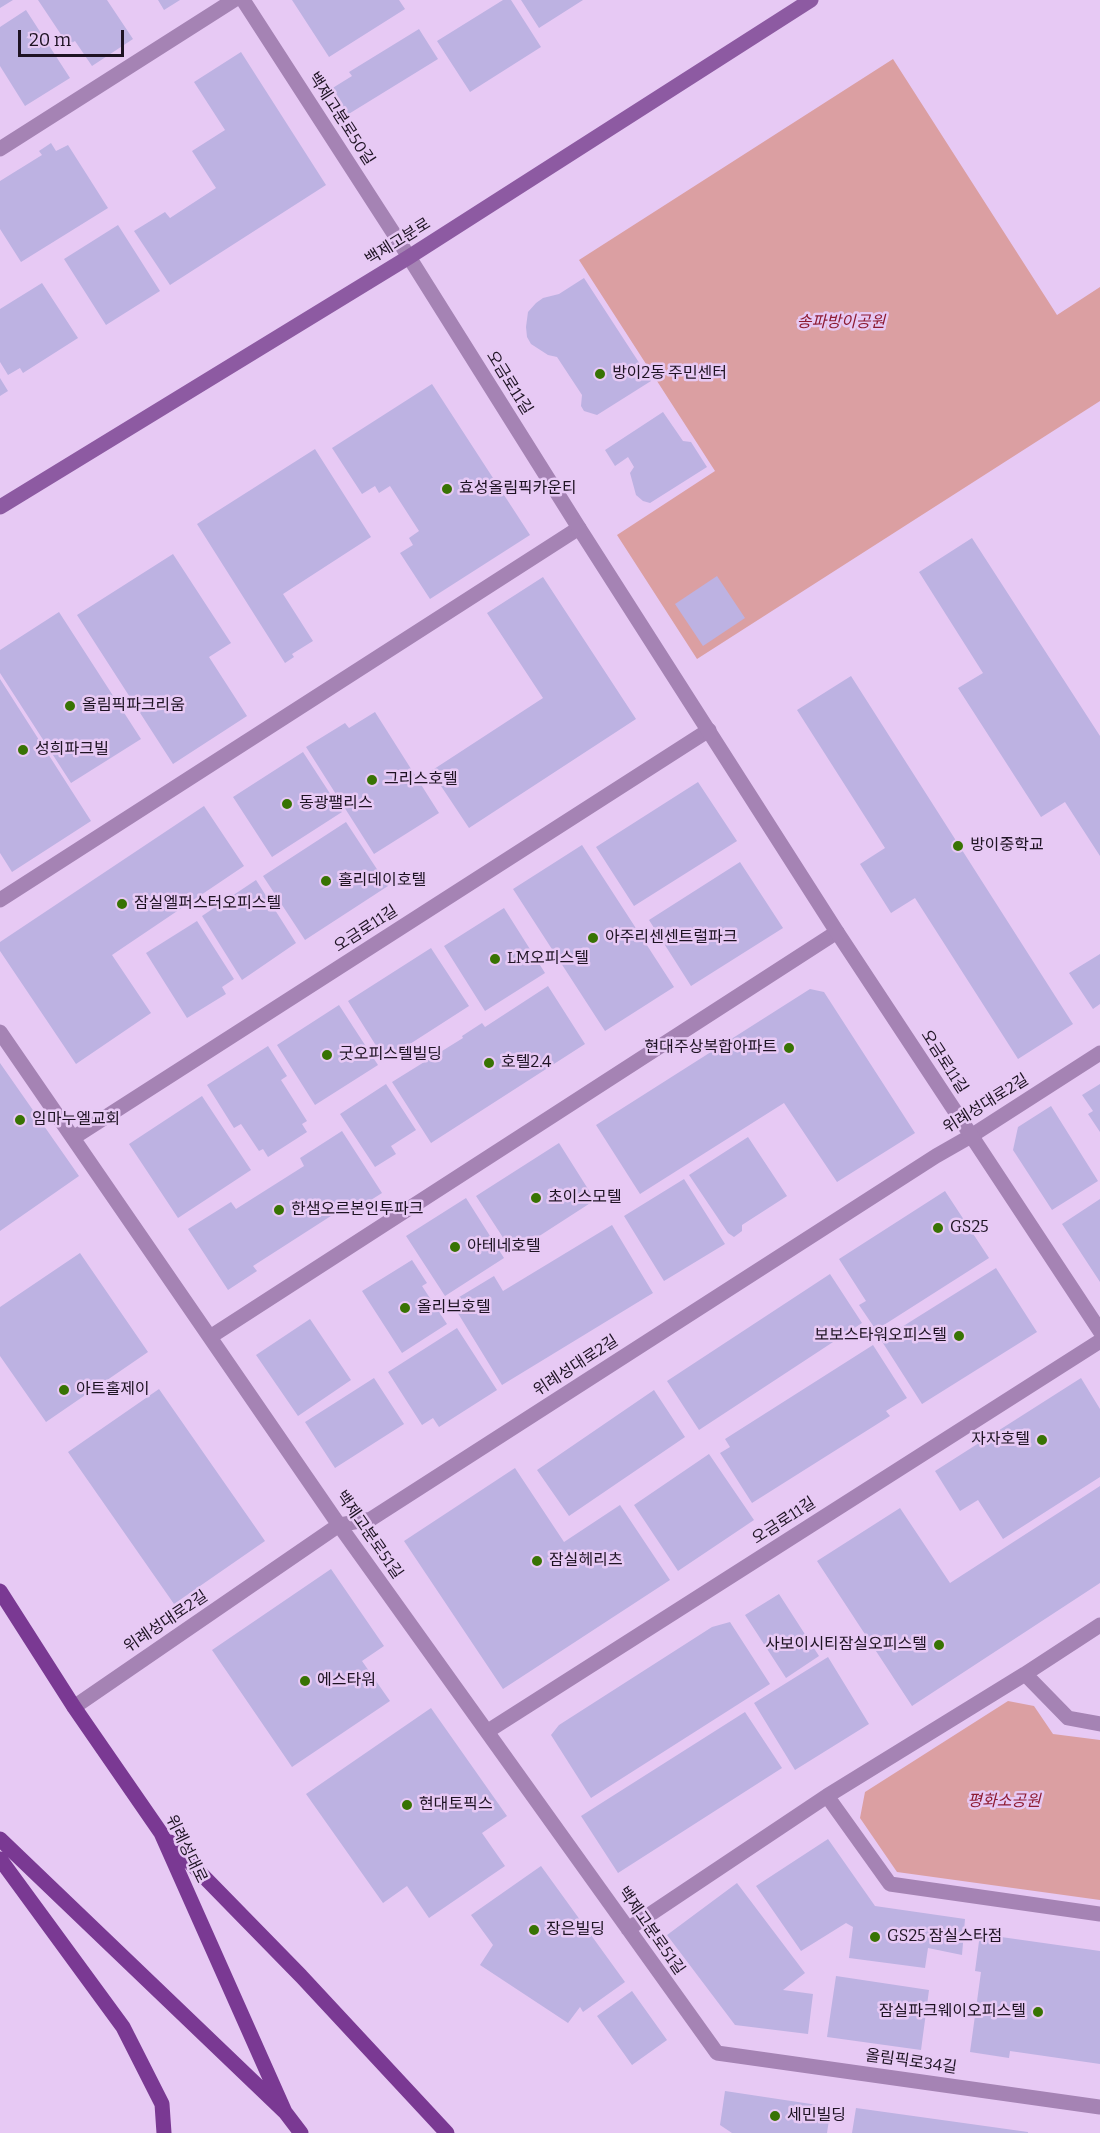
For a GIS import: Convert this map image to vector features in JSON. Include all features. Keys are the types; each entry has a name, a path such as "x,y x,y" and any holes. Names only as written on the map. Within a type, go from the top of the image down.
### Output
{"main road":[{"name":"백제고분로","path":"0,507 409,257 811,0"},
{"name":"위례성대로","path":"0,1591 74,1707 161,1833 285,2112"},
{"path":"161,1833 301,1976 447,2133"},
{"name":"위례성대로","path":"0,1839 285,2112 301,2133"},
{"path":"0,1859 123,2027 162,2104 164,2133"}],"street":[{"path":"0,149 234,0"},
{"name":"백제고분로50길","path":"243,0 409,257"},
{"name":"오금로11길","path":"409,257 837,932 1100,1331"},
{"path":"0,900 579,528"},
{"name":"오금로11길","path":"73,1138 709,730"},
{"path":"210,1337 837,932"},
{"name":"백제고분로51길","path":"0,1032 339,1525 717,2053"},
{"name":"위례성대로2길","path":"74,1707 339,1525 371,1519 1100,1053"},
{"name":"오금로11길","path":"488,1731 1100,1341"},
{"path":"628,1929 827,1796 1100,1625"},
{"path":"1025,1674 1068,1719 1100,1724"},
{"path":"827,1796 890,1884 1100,1914"},
{"name":"올림픽로34길","path":"717,2053 1100,2107"}],"green space":[{"name":"송파방이공원","path":"893,59 1057,315 1100,287 1100,401 697,659 617,535 715,471 579,260"},
{"name":"평화소공원","path":"1008,1701 1034,1706 1053,1734 1100,1740 1100,1900 897,1872 860,1818 865,1792"}],"building":[{"path":"0,0 13,0 0,8"},
{"path":"38,0 107,0 133,39 92,66 75,41 68,45"},
{"path":"158,0 180,0 164,10"},
{"path":"292,0 399,0 405,9 329,57"},
{"path":"503,0 511,0 541,47 470,92 437,41"},
{"path":"521,0 583,0 539,28"},
{"path":"26,10 70,78 25,106 0,66 0,27"},
{"path":"419,29 438,59 347,115 331,89 352,76 349,72"},
{"path":"241,52 326,185 170,285 134,231 165,212 170,218 216,188 192,151 225,130 194,82"},
{"path":"51,143 56,151 68,145 108,208 21,262 0,229 0,181 42,155 39,151"},
{"path":"118,225 160,291 106,325 64,259"},
{"path":"584,278 651,381 597,415 584,411 581,406 582,395 557,357 548,355 531,344 527,337 526,327 528,312 536,303 543,298 559,294"},
{"path":"42,283 78,338 23,373 20,368 8,375 0,362 0,309"},
{"path":"0,378 8,391 0,396"},
{"name":"효성올림픽카운티","path":"432,384 530,535 430,599 400,553 413,545 409,538 419,531 390,486 379,493 375,486 362,494 332,448"},
{"path":"663,412 683,441 691,442 707,467 650,503 636,495 630,473 634,467 628,457 615,466 605,450"},
{"path":"315,449 371,537 283,594 313,641 292,654 294,657 285,663 197,524"},
{"path":"972,538 1100,736 1100,856 1065,802 1041,817 958,688 983,673 919,572"},
{"path":"173,554 231,643 209,657 247,716 173,764 77,615"},
{"path":"717,576 745,618 703,646 675,604"},
{"path":"543,577 636,719 469,828 431,771 543,698 487,613"},
{"name":"올림픽파크리움","path":"59,612 141,739 71,783 0,673 0,650"},
{"path":"851,676 1073,1024 1018,1059 915,898 891,913 860,864 885,848 797,710"},
{"name":"성희파크빌","path":"0,679 91,821 12,872 0,853"},
{"name":"그리스호텔","path":"375,712 439,813 374,854 306,747 345,723 349,728"},
{"name":"동광팰리스","path":"303,752 342,812 272,857 233,797"},
{"path":"698,782 737,841 634,906 596,847"},
{"name":"잠실엘퍼스터오피스텔","path":"204,806 244,866 112,955 151,1013 76,1064 0,951 0,942"},
{"name":"홀리데이호텔","path":"346,822 388,886 305,940 263,876"},
{"name":"아주리센센트럴파크","path":"582,845 674,987 605,1031 513,889"},
{"path":"740,862 783,928 691,986 649,920"},
{"path":"256,880 296,943 242,980 202,916"},
{"name":"LM오피스텔","path":"504,908 545,973 485,1011 444,946"},
{"path":"197,921 234,979 222,987 226,994 187,1018 146,953"},
{"path":"431,948 469,1006 385,1060 348,1001"},
{"path":"1100,954 1100,1004 1093,1009 1069,973"},
{"name":"호텔2.4","path":"548,986 585,1044 431,1143 392,1082 463,1038 462,1036 482,1023 485,1027"},
{"name":"현대주상복합아파트","path":"810,989 824,992 915,1133 837,1182 784,1103 640,1194 596,1125"},
{"name":"굿오피스텔빌딩","path":"339,1005 378,1065 315,1105 277,1045"},
{"name":"한샘오르본인투파크","path":"268,1046 287,1076 281,1080 307,1121 302,1124 307,1132 268,1157 263,1149 259,1151 241,1124 234,1128 207,1085"},
{"name":"임마누엘교회","path":"0,1063 79,1176 0,1231"},
{"path":"386,1084 416,1130 391,1146 396,1154 375,1167 340,1114"},
{"path":"1100,1084 1100,1132 1088,1114 1093,1111 1082,1095"},
{"path":"202,1096 251,1170 178,1218 129,1144"},
{"path":"1051,1106 1098,1181 1052,1210 1013,1150 1018,1127"},
{"name":"한샘오르본인투파크","path":"342,1131 382,1193 352,1212 348,1205 253,1266 257,1271 228,1290 188,1229 231,1202 236,1209 304,1166 300,1158"},
{"path":"748,1137 787,1196 742,1225 742,1231 734,1237 728,1233 689,1175"},
{"name":"초이스모텔","path":"559,1143 595,1200 513,1253 476,1196"},
{"path":"684,1179 725,1244 664,1281 624,1216"},
{"path":"945,1191 989,1258 876,1330 859,1305 866,1301 839,1259"},
{"name":"아테네호텔","path":"466,1198 504,1258 445,1296 406,1236"},
{"path":"1100,1199 1100,1282 1062,1224"},
{"path":"612,1225 653,1293 502,1385 451,1302 494,1276 503,1291"},
{"path":"80,1253 148,1352 46,1422 0,1356 0,1307"},
{"name":"올리브호텔","path":"412,1260 427,1283 422,1286 447,1324 402,1353 362,1291"},
{"name":"보보스타워오피스텔","path":"996,1268 1037,1332 922,1404 881,1340"},
{"path":"830,1274 862,1323 699,1430 667,1381"},
{"path":"310,1319 351,1380 298,1416 256,1355"},
{"path":"457,1328 497,1390 439,1427 433,1418 422,1425 388,1372"},
{"path":"873,1345 907,1398 886,1411 890,1416 752,1503 720,1453 730,1447 725,1439"},
{"path":"374,1378 404,1424 335,1468 305,1422"},
{"name":"자자호텔","path":"1081,1378 1100,1409 1100,1477 1003,1539 978,1500 960,1511 935,1471"},
{"path":"159,1389 265,1541 174,1604 68,1452"},
{"path":"654,1390 685,1437 569,1516 537,1470"},
{"path":"709,1454 754,1520 678,1571 634,1505"},
{"name":"잠실헤리츠","path":"515,1468 564,1542 620,1505 670,1580 503,1689 404,1541"},
{"name":"사보이시티잠실오피스텔","path":"1100,1486 1100,1583 912,1706 817,1561 900,1508 950,1583"},
{"name":"에스타워","path":"331,1569 384,1646 362,1661 390,1701 292,1767 212,1650"},
{"path":"779,1594 819,1656 786,1678 745,1615"},
{"path":"730,1622 770,1684 591,1798 551,1735 559,1725 712,1627"},
{"path":"828,1657 869,1724 795,1770 754,1703"},
{"name":"현대토픽스","path":"431,1708 507,1816 482,1833 505,1866 429,1918 407,1886 383,1903 306,1794"},
{"path":"745,1712 782,1768 618,1873 581,1816"},
{"path":"828,1839 875,1906 965,1919 962,1955 928,1948 925,1968 849,1958 853,1927 846,1923 801,1951 756,1886"},
{"name":"장은빌딩","path":"541,1866 625,1982 583,2012 580,2007 568,2023 480,1965 493,1945 471,1915"},
{"path":"737,1883 805,1973 783,1990 813,1994 808,2034 735,2025 667,1935"},
{"name":"잠실파크웨이오피스텔","path":"980,1934 1100,1951 1100,2064 1010,2051 1009,2058 970,2052 981,1972 975,1971"},
{"path":"836,1976 929,1990 921,2050 827,2037"},
{"path":"632,1991 667,2040 632,2065 597,2016"},
{"name":"세민빌딩","path":"725,2091 831,2107 827,2133 732,2133 720,2125"},
{"path":"856,2108 1028,2132 1028,2133 852,2133"}],"place":[{"name":"방이2동 주민센터","path":"600,374"},
{"name":"효성올림픽카운티","path":"447,489"},
{"name":"올림픽파크리움","path":"70,706"},
{"name":"성희파크빌","path":"23,750"},
{"name":"그리스호텔","path":"372,780"},
{"name":"동광팰리스","path":"287,804"},
{"name":"방이중학교","path":"958,846"},
{"name":"홀리데이호텔","path":"326,881"},
{"name":"잠실엘퍼스터오피스텔","path":"122,904"},
{"name":"아주리센센트럴파크","path":"593,938"},
{"name":"LM오피스텔","path":"495,959"},
{"name":"현대주상복합아파트","path":"789,1048"},
{"name":"굿오피스텔빌딩","path":"327,1055"},
{"name":"호텔2.4","path":"489,1063"},
{"name":"임마누엘교회","path":"20,1120"},
{"name":"초이스모텔","path":"536,1198"},
{"name":"한샘오르본인투파크","path":"279,1210"},
{"name":"GS25","path":"938,1228"},
{"name":"아테네호텔","path":"455,1247"},
{"name":"올리브호텔","path":"405,1308"},
{"name":"보보스타워오피스텔","path":"959,1336"},
{"name":"아트홀제이","path":"64,1390"},
{"name":"자자호텔","path":"1042,1440"},
{"name":"잠실헤리츠","path":"537,1561"},
{"name":"사보이시티잠실오피스텔","path":"939,1645"},
{"name":"에스타워","path":"305,1681"},
{"name":"현대토픽스","path":"407,1805"},
{"name":"장은빌딩","path":"534,1930"},
{"name":"GS25 잠실스타점","path":"875,1937"},
{"name":"잠실파크웨이오피스텔","path":"1038,2012"},
{"name":"세민빌딩","path":"775,2116"}]}
